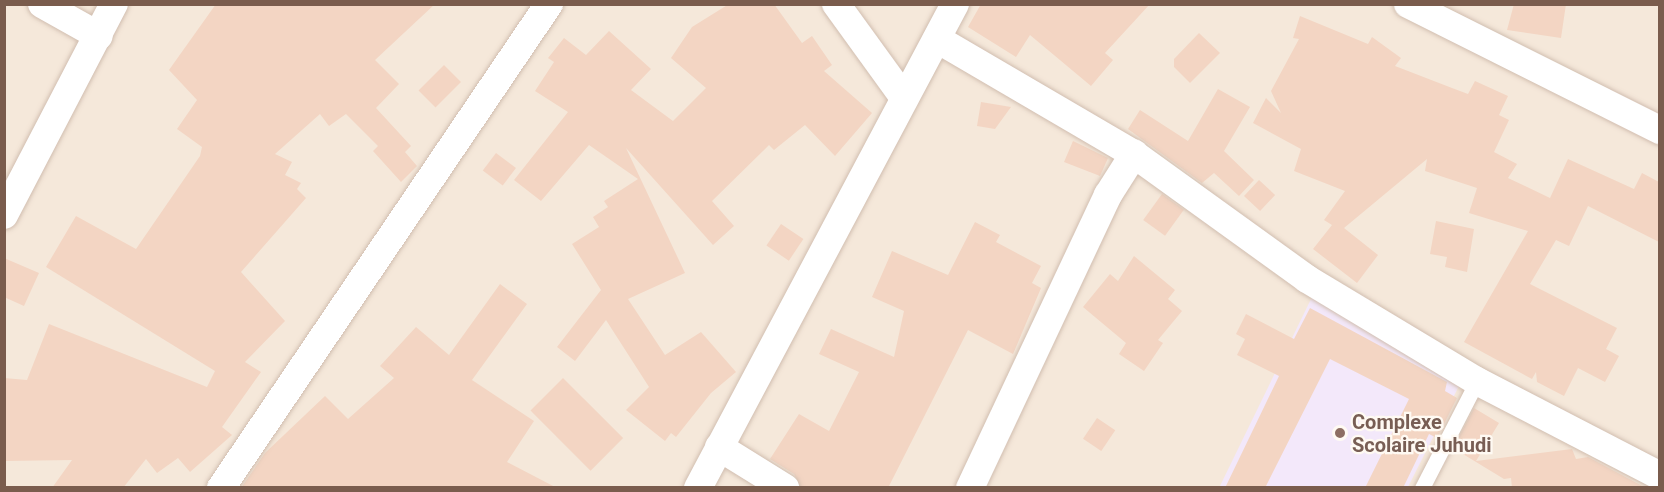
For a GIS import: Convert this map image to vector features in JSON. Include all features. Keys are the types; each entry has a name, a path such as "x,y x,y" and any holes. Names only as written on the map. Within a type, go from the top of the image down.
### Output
{"street":[{"path":"42,4 99,36"},
{"path":"4,215 114,4"},
{"path":"221,488 549,4"},
{"path":"836,4 904,98"},
{"path":"698,488 955,4"},
{"path":"1408,4 1659,130"},
{"path":"937,39 1134,154 1307,279 1476,381 1659,477 1654,488"},
{"path":"970,488 1108,195 1134,154"},
{"path":"718,447 785,488"}],"lane":[{"path":"1422,488 1476,381"}],"shaded area":[{"path":"5,5 1659,5 1659,487 5,487"},
{"name":"Complexe Scolaire Juhudi","path":"1312,297 1463,378 1408,487 1219,488"}],"building":[{"path":"216,4 435,4 375,60 399,84 376,108 411,146 405,152 417,166 401,182 373,151 378,146 346,114 329,126 320,114 275,154 292,162 285,175 301,183 297,189 306,198 241,272 285,321 245,362 261,372 222,427 232,435 190,472 178,458 157,473 146,459 123,488 52,488 72,460 5,461 4,378 27,380 49,324 207,387 215,371 46,267 76,216 136,249 200,156 202,147 177,129 197,100 169,70"},
{"path":"729,4 774,4 802,43 812,36 832,65 824,71 872,113 835,156 805,125 774,150 769,145 712,201 734,226 713,245 626,148 685,273 628,299 665,355 701,332 736,372 711,393 676,437 671,433 665,441 626,410 649,387 606,320 575,361 557,347 601,290 572,244 599,227 593,217 608,207 604,201 638,179 589,145 541,201 514,180 568,112 535,91 554,62 548,58 564,38 586,55 609,31 651,69 631,90 673,121 706,88 671,58 692,27"},
{"path":"981,4 1150,4 1105,53 1113,60 1091,86 1030,35 1016,57 968,27"},
{"path":"1514,4 1566,4 1561,38 1507,30"},
{"path":"1300,16 1368,44 1372,37 1401,58 1395,66 1452,88 1468,94 1475,81 1508,96 1499,115 1509,120 1494,152 1517,164 1508,178 1550,198 1568,159 1634,189 1642,173 1659,182 1659,242 1588,206 1569,246 1556,240 1530,284 1617,328 1606,349 1619,356 1605,382 1578,368 1564,396 1537,382 1536,372 1532,379 1464,342 1528,231 1469,213 1477,188 1425,171 1427,159 1344,228 1378,255 1357,283 1313,249 1332,225 1324,220 1345,191 1294,171 1301,149 1253,123 1266,98 1281,113 1271,91 1299,39 1293,38"},
{"path":"1199,33 1220,53 1190,83 1174,67 1174,59"},
{"path":"444,65 461,82 436,107 419,90"},
{"path":"1218,89 1250,107 1224,151 1254,180 1239,196 1214,173 1202,183 1128,129 1140,110 1188,141"},
{"path":"981,102 1011,107 995,129 977,126"},
{"path":"1073,141 1108,158 1100,176 1064,162"},
{"path":"496,153 516,168 503,186 483,171"},
{"path":"1259,180 1275,195 1260,211 1244,196"},
{"path":"1162,194 1184,210 1165,236 1143,220"},
{"path":"1436,221 1474,229 1467,272 1445,267 1447,257 1430,254"},
{"path":"975,222 1000,235 996,242 1041,266 1032,283 1041,288 1013,354 968,330 888,488 801,488 794,474 770,459 799,414 829,431 859,372 819,354 831,329 894,357 904,311 872,297 892,251 948,275"},
{"path":"781,224 803,239 789,261 766,246"},
{"path":"1134,256 1175,290 1168,299 1182,311 1158,340 1163,343 1144,371 1119,354 1126,343 1083,307 1110,274 1118,281"},
{"path":"4,258 39,273 24,306 4,297"},
{"path":"500,284 527,304 472,380 534,421 507,462 557,488 241,488 265,453 325,396 348,419 394,378 380,366 416,327 449,355"},
{"path":"1310,308 1447,382 1445,391 1457,398 1437,438 1429,434 1403,488 1365,488 1409,399 1330,359 1265,488 1225,488 1279,376 1237,355 1245,339 1236,334 1246,314 1294,339"},
{"path":"563,378 623,438 591,471 530,411"},
{"path":"1474,408 1499,423 1476,461 1572,449 1576,459 1588,457 1646,488 1512,488 1511,478 1504,479 1453,448"},
{"path":"1097,418 1115,430 1101,451 1083,439"}],"place":[{"name":"Complexe Scolaire Juhudi","path":"1340,433"}]}
